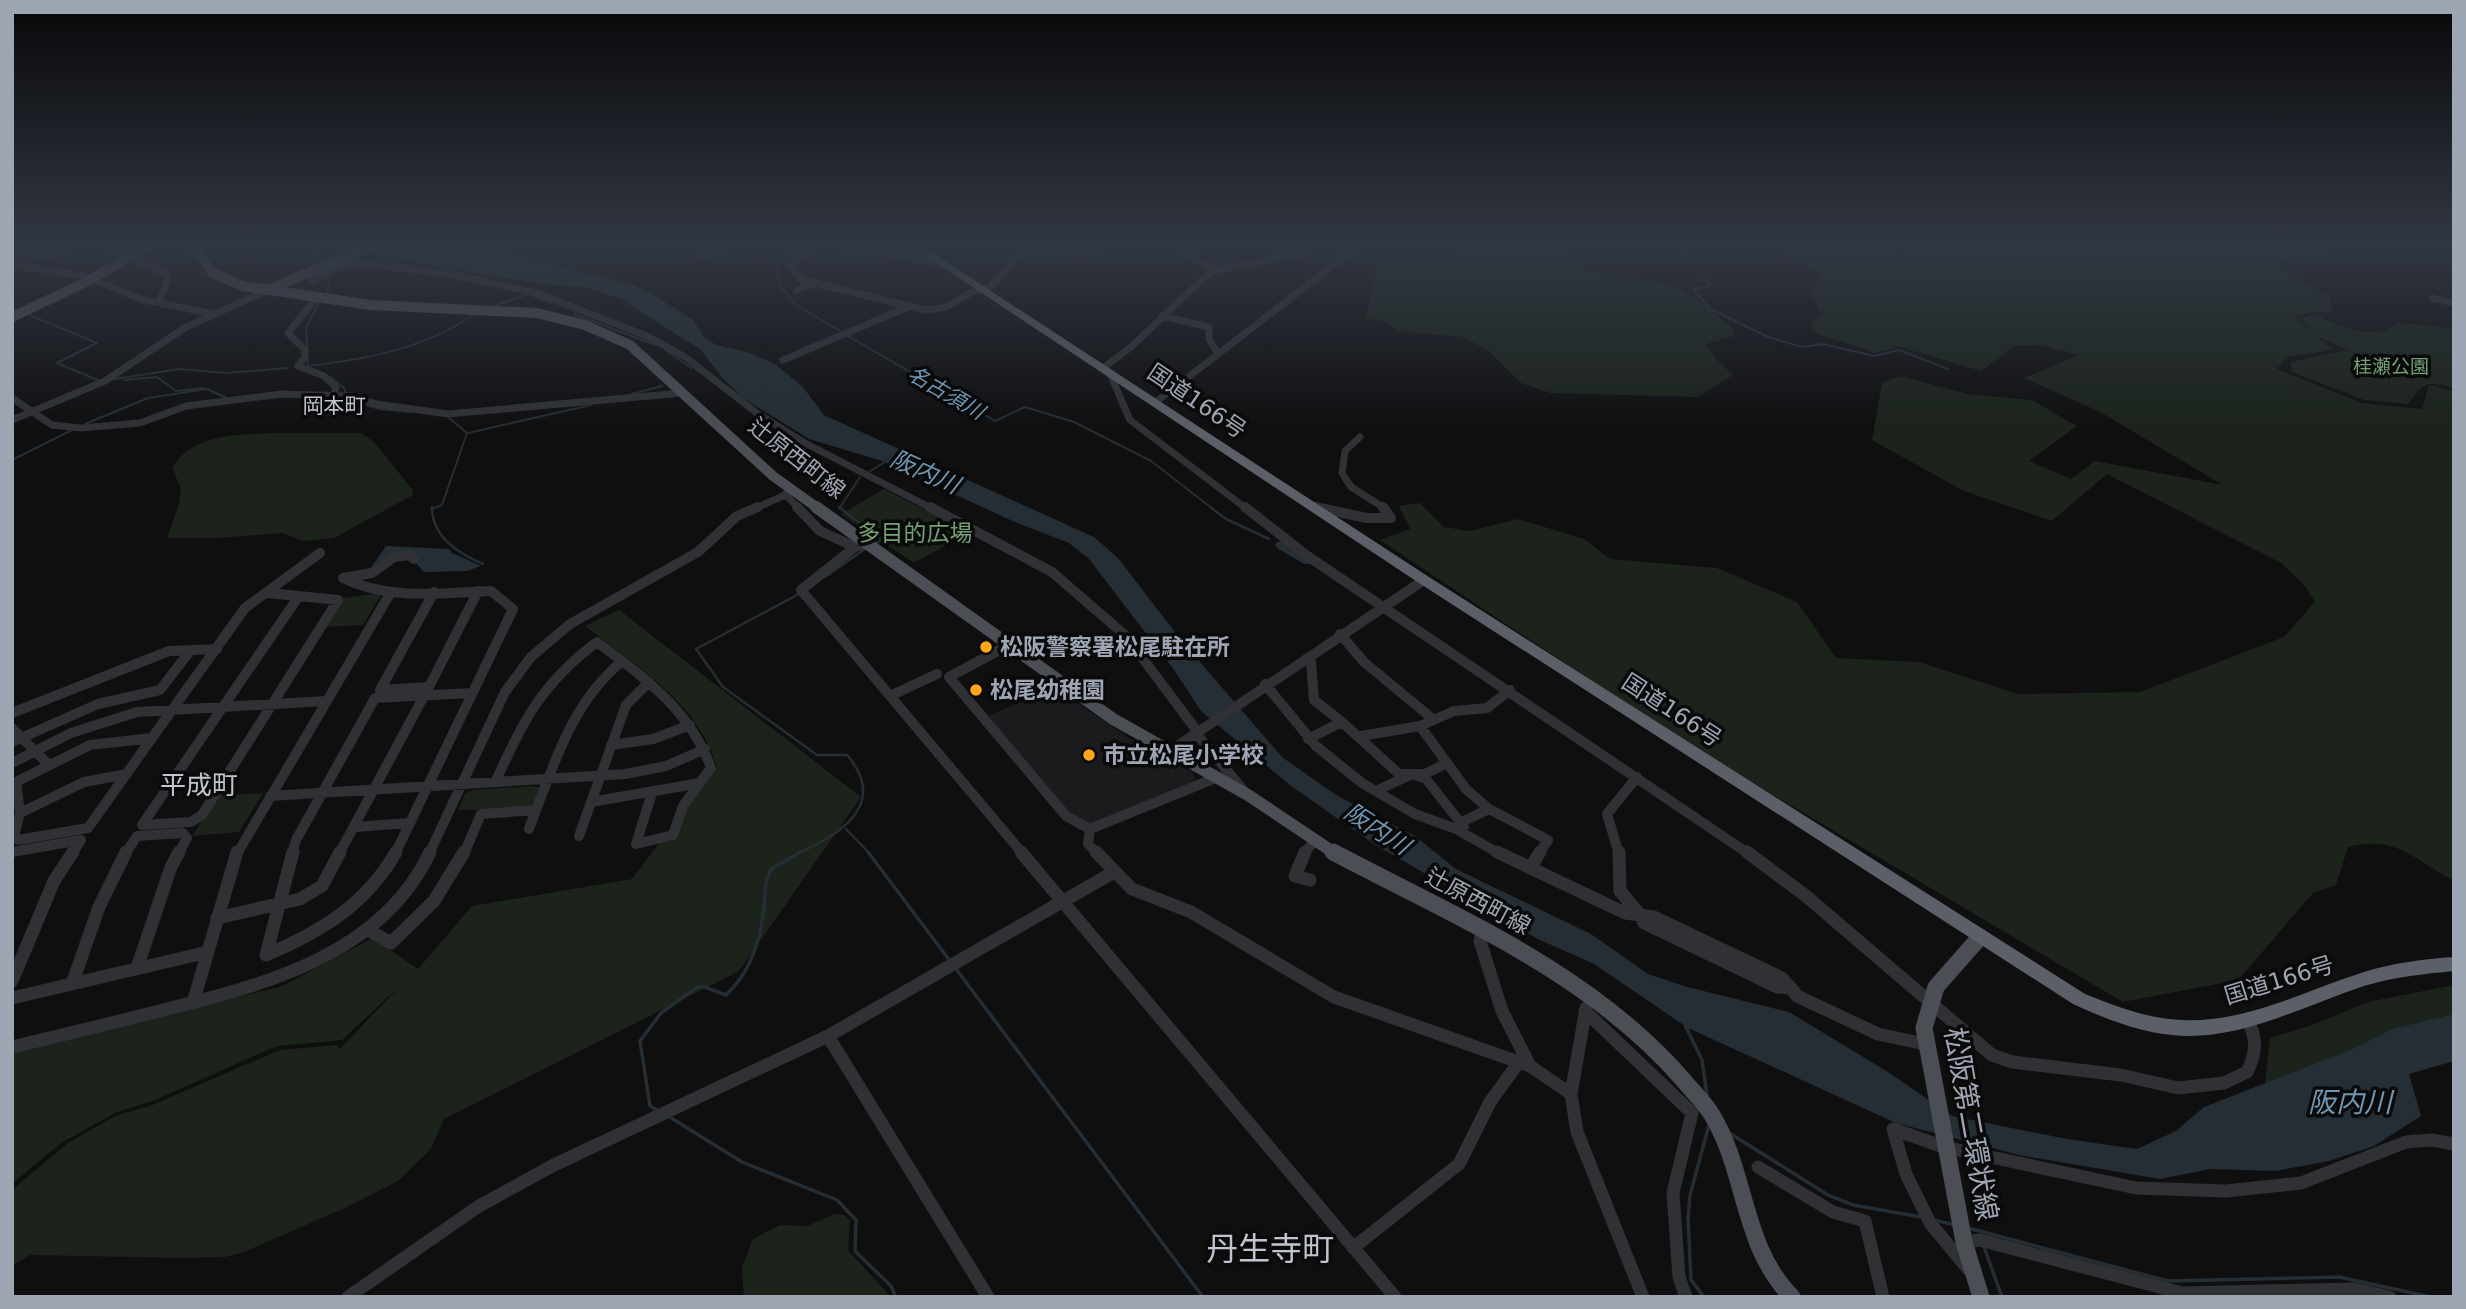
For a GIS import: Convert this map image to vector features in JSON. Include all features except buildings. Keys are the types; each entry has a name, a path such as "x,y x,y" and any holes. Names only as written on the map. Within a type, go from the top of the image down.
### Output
{"highway":[{"name":"国道166号","path":"1010,307 1156,402 1307,505 2079,999 2107,1011 2157,1024 2197,1028 2247,1020 2367,978 2424,966 2454,964"}],"main road":[{"path":"12,317 33,307"},
{"name":"辻原西町線","path":"395,307 487,309 553,316 607,333 636,349 790,492 872,544 1113,719 1218,777 1313,842 1547,965 1590,996 1661,1055 1712,1114 1731,1157 1757,1245 1779,1284 1792,1297"},
{"name":"松阪第二環状線","path":"1980,937 1940,978 1927,1002 1925,1044 1964,1242 1981,1297"}],"street":[{"path":"182,307 213,314"},
{"path":"12,420 105,381 186,327 229,307"},
{"path":"309,307 288,333 305,350 305,357 298,366 324,376 336,387 336,395"},
{"path":"576,307 666,345 699,366 758,414 805,443 1052,572 1126,636 1248,796"},
{"path":"783,360 906,307"},
{"path":"914,307 926,310 945,307"},
{"path":"1170,307 1107,371 1118,399 1137,427 1177,453 1306,555 1637,777 1805,897 1992,1055 2012,1062 2121,1075 2178,1088 2224,1083 2247,1073 2256,1054 2255,1030 2247,1020"},
{"path":"1156,402 1278,307"},
{"path":"1162,316 1209,327 1209,339 1217,354"},
{"path":"12,398 52,425 76,428 140,423 186,406 282,394 352,396 376,404 448,414 682,393"},
{"path":"1307,505 1367,518 1391,518 1389,511 1352,488 1343,477 1341,468 1345,450 1360,437"},
{"path":"12,1047 265,985 294,973 368,930 402,898 420,874 510,684 543,645 579,619 698,552 737,516 790,492 820,531 855,547"},
{"path":"872,544 855,547 803,592 1395,1297"},
{"path":"153,738 97,743 48,764 16,782 20,813 14,836 18,840 88,828 174,709 217,649 245,608 320,553"},
{"path":"414,559 409,555 394,557 372,573 343,578 364,589 391,592 491,591 513,609 386,870 356,905 315,932 266,955 296,840 375,698 472,693"},
{"path":"1170,751 1265,684 1423,580"},
{"path":"434,592 380,690 429,687 478,591"},
{"path":"193,1003 239,847 391,592"},
{"path":"267,593 299,596 338,600 202,816 191,822 142,825 299,596"},
{"path":"1340,634 1364,662 1434,720"},
{"path":"495,783 528,709 561,668 597,642 649,682 682,712 705,749 711,768 683,806 673,835 636,844 652,793"},
{"path":"1009,645 949,677 1066,816 1090,829"},
{"path":"12,713 169,652 217,649"},
{"path":"17,740 98,704 160,690 190,651"},
{"path":"1306,659 1311,662 1314,700 1361,736 1399,774 1425,774 1447,763"},
{"path":"529,829 582,700 599,679 622,661"},
{"path":"890,696 937,674"},
{"path":"579,836 626,705 649,682"},
{"path":"1265,684 1308,739 1331,762 1366,788 1376,790 1414,813 1447,828 1463,826 1489,809"},
{"path":"1361,736 1420,726 1454,711 1487,708 1510,690"},
{"path":"218,918 300,899 322,886 424,696"},
{"path":"12,763 104,721 137,712 326,701"},
{"path":"1308,739 1342,722"},
{"path":"611,745 653,739 690,725"},
{"path":"1420,726 1466,789 1489,809 1548,840 1531,867"},
{"path":"12,728 17,740 37,750 48,764"},
{"path":"270,796 600,776 659,768 705,749"},
{"path":"20,813 77,782 127,774"},
{"path":"1376,790 1412,774 1426,779 1477,843 1625,913 1654,917 1782,978 1797,996 1878,1034 1925,1044"},
{"path":"1090,829 1218,777"},
{"path":"1637,777 1607,814 1617,839 1621,869 1620,891 1640,915"},
{"path":"591,802 700,783"},
{"path":"368,930 391,943 419,919 454,876 481,814 536,810"},
{"path":"355,827 410,823"},
{"path":"1090,829 1088,844 1132,889 1191,912 1334,997 1525,1064 1571,1094"},
{"path":"72,984 107,886 131,844 137,836 183,833 187,838 171,867 137,968"},
{"path":"12,852 51,843 81,840 54,881 12,981"},
{"path":"1310,880 1295,876 1306,849 1313,842"},
{"path":"348,1297 479,1206 554,1165 828,1036 1114,872"},
{"path":"1483,931 1480,941 1502,1011 1525,1064"},
{"path":"12,998 208,952"},
{"path":"1590,996 1571,1094 1577,1132 1643,1297"},
{"path":"1585,1012 1692,1113 1673,1193 1679,1277 1686,1297"},
{"path":"828,1036 988,1297"},
{"path":"1353,1248 1459,1164 1490,1102 1525,1064"},
{"path":"1975,1278 1930,1223 1906,1174 1893,1129 1944,1147 2136,1188 2226,1191 2301,1183 2406,1142 2432,1140 2454,1144"},
{"path":"1758,1167 1833,1212 1865,1221 1883,1297"},
{"path":"1964,1242 1980,1240 2182,1293 2354,1289 2390,1297"}],"shaded area":[{"name":"市立松尾小学校","path":"1055,688 1129,738 1194,773 1195,782 1091,824 1065,815 985,717"}],"green space":[{"path":"1368,307 1706,307 1732,328 1735,335 1706,344 1715,358 1733,375 1698,397 1550,393 1521,383 1489,351 1463,337 1398,331 1387,322 1366,318"},
{"path":"1818,307 2332,307 2331,312 2311,312 2295,317 2333,350 2287,357 2277,369 2362,403 2422,409 2429,385 2454,391 2454,881 2415,857 2392,847 2365,844 2348,847 2336,885 2313,893 2238,980 2123,1002 1682,741 1380,540 1410,529 1399,506 1420,503 1444,527 1470,531 1518,519 1584,539 1610,559 1717,568 1797,602 1836,658 1919,662 2018,694 2140,692 2284,637 2315,602 2305,586 2281,563 2107,474 2052,521 1964,491 1872,440 1882,383 1900,376 1968,394 2032,400 2077,426 2029,461 2071,479 2095,461 2223,485 2100,412 2024,378 2079,355 2040,345 2014,346 1981,371 1900,347 1875,353 1816,333 1810,325 1821,314"},
{"name":"桂瀬公園","path":"2315,315 2357,331 2378,332 2398,323 2454,328 2454,388 2427,385 2418,391 2408,404 2364,400 2292,372 2291,362 2348,350 2317,336 2300,318"},
{"path":"272,433 361,433 374,442 412,489 413,495 334,538 303,541 283,533 219,538 167,538 179,504 181,489 172,468 181,457 191,448 216,438"},
{"name":"多目的広場","path":"884,489 970,532 914,563 841,514"},
{"path":"382,593 363,625 325,627 343,598"},
{"path":"619,610 861,797 739,971 444,1119 431,1149 398,1181 347,1207 244,1252 225,1257 182,1258 30,1255 12,1266 12,1190 68,1143 117,1115 150,1106 280,1050 336,1045 340,1049 402,984 342,1040 277,1046 153,1101 117,1112 61,1143 12,1184 12,1053 283,986 373,938 418,969 472,906 632,879 717,767 696,723 681,705 644,671 585,626"},
{"path":"534,786 540,788 535,803 525,808 458,810 465,794 473,790"},
{"path":"263,793 239,832 192,836 219,795"},
{"path":"2454,985 2454,1019 2265,1084 2270,1038 2315,1024 2368,1002"},
{"path":"835,1214 844,1215 850,1220 848,1250 891,1297 744,1297 742,1267 753,1239 780,1225 807,1226"}],"water":[{"name":"阪内川","path":"634,307 673,307 693,320 704,337 716,345 751,353 776,365 802,386 824,415 1094,537 1118,558 1181,640 1282,757 1336,795 1415,836 1456,869 1591,934 1648,974 1687,987 1789,1012 1888,1072 1952,1116 2067,1139 2137,1149 2176,1131 2204,1107 2353,1049 2393,1029 2454,1014 2454,1061 2409,1074 2421,1116 2374,1146 2329,1161 2276,1171 2211,1169 2160,1179 2019,1155 1896,1123 1688,1028 1594,964 1538,939 1374,844 1291,786 1201,711 1174,670 1089,559 1069,543 1017,523 882,461 809,439 743,398 724,380 701,350"},
{"path":"386,546 449,549 452,553 481,566 467,571 424,572 414,561 413,553 372,566"}],"waterway":[{"path":"317,307 306,327 308,366 394,351 454,327 473,315"},
{"name":"名古須川","path":"800,307 842,332"},
{"path":"1708,307 1768,337 1802,347 1823,344 1874,356 1899,350 1948,369"},
{"path":"12,308 19,311"},
{"path":"575,310 576,315 656,345"},
{"path":"27,314 97,343 57,363 100,381"},
{"name":"名古須川","path":"848,336 995,421 1025,407 1074,422 1151,461 1213,509"},
{"path":"665,350 691,368"},
{"path":"115,379 179,369 226,373 287,368"},
{"path":"124,380 157,377 176,391 204,388"},
{"path":"330,377 344,388 346,395"},
{"path":"632,394 662,386"},
{"path":"85,424 148,398 207,389 227,398"},
{"path":"345,399 380,409 410,412"},
{"path":"468,433 591,405"},
{"path":"432,509 442,505 467,433 448,417"},
{"path":"12,460 72,430"},
{"path":"869,472 886,461"},
{"path":"840,508 860,477"},
{"name":"名古須川","path":"1210,507 1226,519 1269,539"},
{"path":"840,508 882,540 874,544"},
{"path":"432,509 436,527 448,543 483,564"},
{"name":"名古須川","path":"1282,545 1309,561"},
{"path":"825,577 865,549"},
{"path":"798,853 828,838 853,816 861,804 863,789 859,773 847,755 817,755 723,687 696,649 799,594"},
{"path":"846,829 870,854"},
{"path":"868,852 950,961"},
{"path":"659,1111 650,1106 640,1041 661,1013 696,988 702,986 726,995 735,986 757,943 763,918 766,883 771,869 798,853"},
{"path":"956,969 1203,1297"},
{"path":"1685,1025 1702,1060 1707,1095"},
{"path":"668,1116 742,1162 837,1200 856,1220 855,1251 891,1286 896,1297"},
{"path":"1704,1297 1691,1280 1688,1219 1690,1195 1709,1125"},
{"path":"1731,1134 1828,1195 1853,1205 1921,1217"},
{"path":"1934,1220 1955,1225"},
{"path":"1968,1228 2168,1281 2339,1277 2431,1297"},
{"path":"1984,1247 2002,1297"}],"place":[{"name":"松阪警察署松尾駐在所","path":"986,647"},
{"name":"松尾幼稚園","path":"976,690"},
{"name":"市立松尾小学校","path":"1089,755"}],"district":[{"name":"岡本町","path":"334,406"},
{"name":"平成町","path":"199,785"},
{"name":"丹生寺町","path":"1270,1249"}]}
